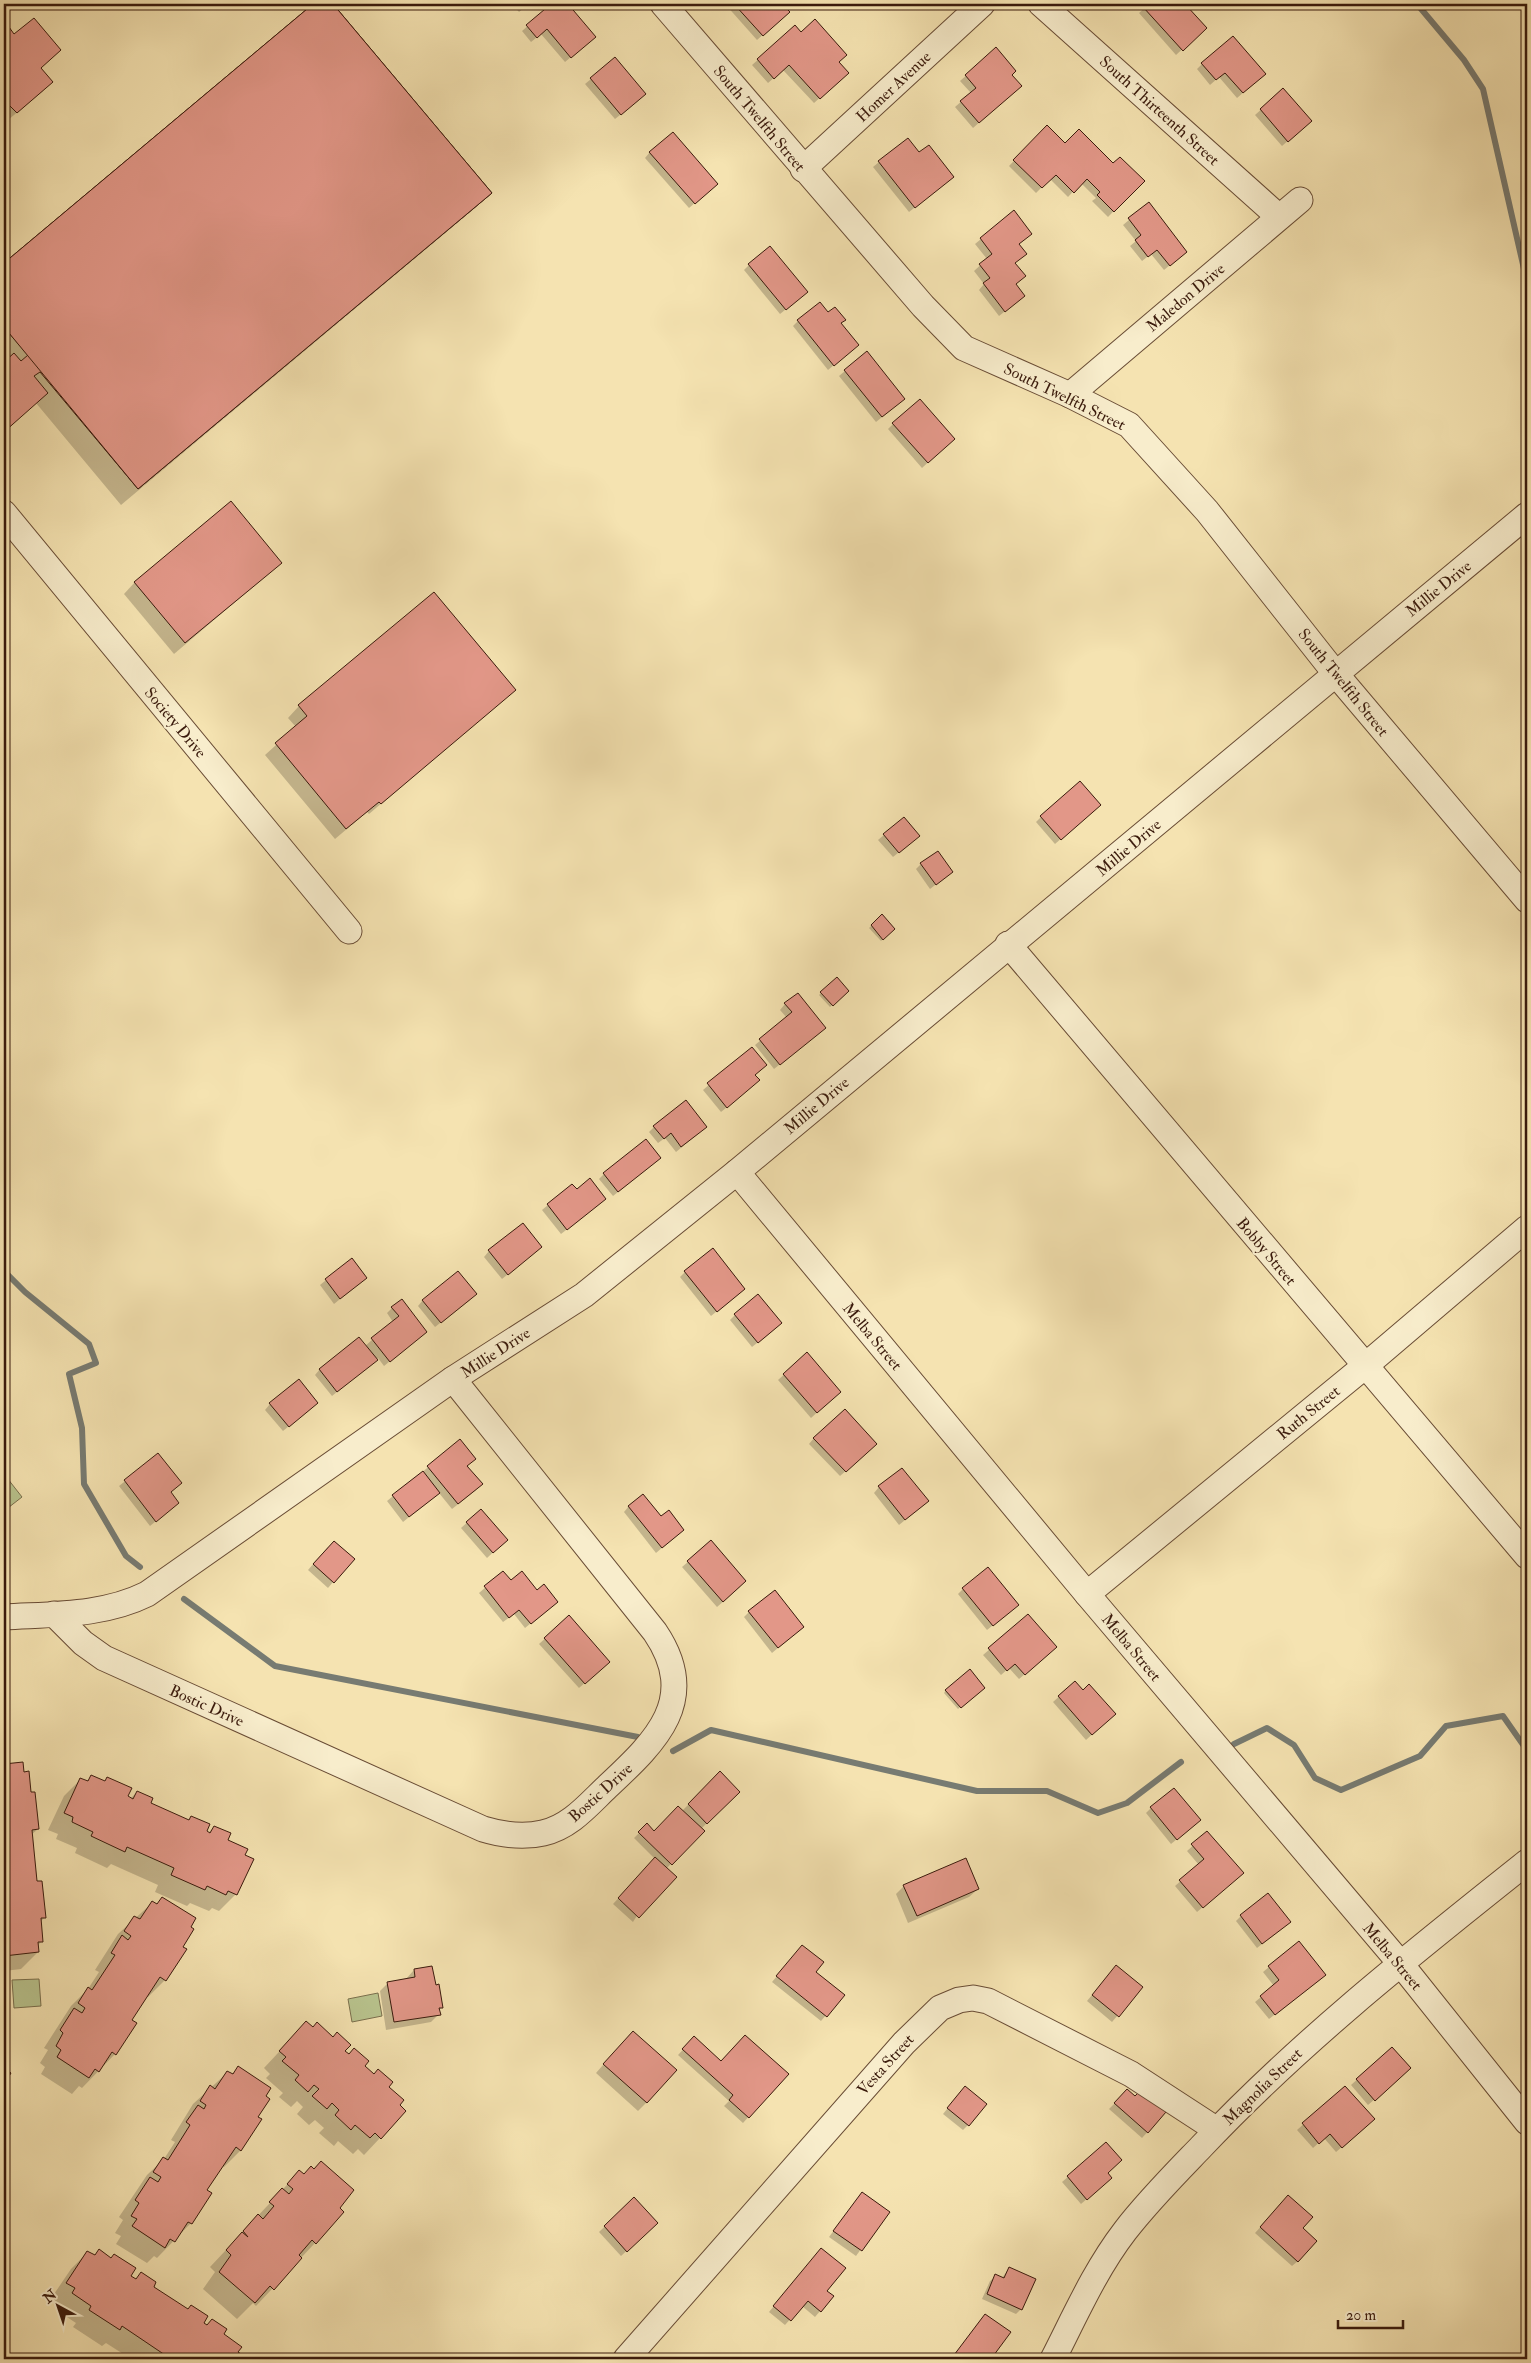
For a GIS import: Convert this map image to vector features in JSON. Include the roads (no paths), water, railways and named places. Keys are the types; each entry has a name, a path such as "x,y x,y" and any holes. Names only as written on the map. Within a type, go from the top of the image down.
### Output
{"street":[{"name":"South Twelfth Street","path":"663,4 923,306 964,348 1070,395 1129,425 1207,511 1335,673 1527,900"},
{"name":"Homer Avenue","path":"804,169 982,4"},
{"name":"South Thirteenth Street","path":"1041,4 1279,217"},
{"name":"Maledon Drive","path":"1070,395 1300,200"},
{"name":"Society Drive","path":"4,513 349,931"},
{"name":"Millie Drive","path":"54,1614 106,1609 132,1602 147,1594 453,1379 584,1295 737,1172 1008,944 1095,875 1335,673 1527,515"},
{"name":"Bobby Street","path":"1008,944 1527,1556"},
{"name":"Melba Street","path":"737,1172 1087,1594 1400,1963 1527,2122"},
{"name":"Ruth Street","path":"1087,1594 1365,1366 1527,1228"},
{"name":"Bostic Drive","path":"54,1614 88,1648 104,1658 483,1829 500,1834 529,1836 545,1833 569,1822 644,1753 655,1739 670,1712 673,1700 674,1677 671,1664 655,1632 453,1379"},
{"path":"4,1617 54,1614"},
{"name":"Magnolia Street","path":"1053,2359 1096,2275 1125,2232 1158,2192 1217,2130 1309,2040 1400,1963 1527,1862"},
{"name":"Vesta Street","path":"626,2359 904,2042 940,2008 954,2002 973,1998 999,2005 1131,2074 1217,2130"}],"waterway":[{"path":"1417,4 1464,60 1483,89 1527,282"},
{"path":"4,1271 25,1292 89,1344 96,1363 69,1374 82,1428 84,1484 126,1556 140,1567"},
{"path":"184,1599 275,1666 638,1737"},
{"path":"1234,1744 1267,1728 1294,1745 1315,1778 1341,1790 1420,1756 1446,1726 1503,1716 1524,1746 1527,1763"},
{"path":"673,1751 711,1730 977,1791 1047,1791 1098,1813 1127,1803 1181,1762"}]}
